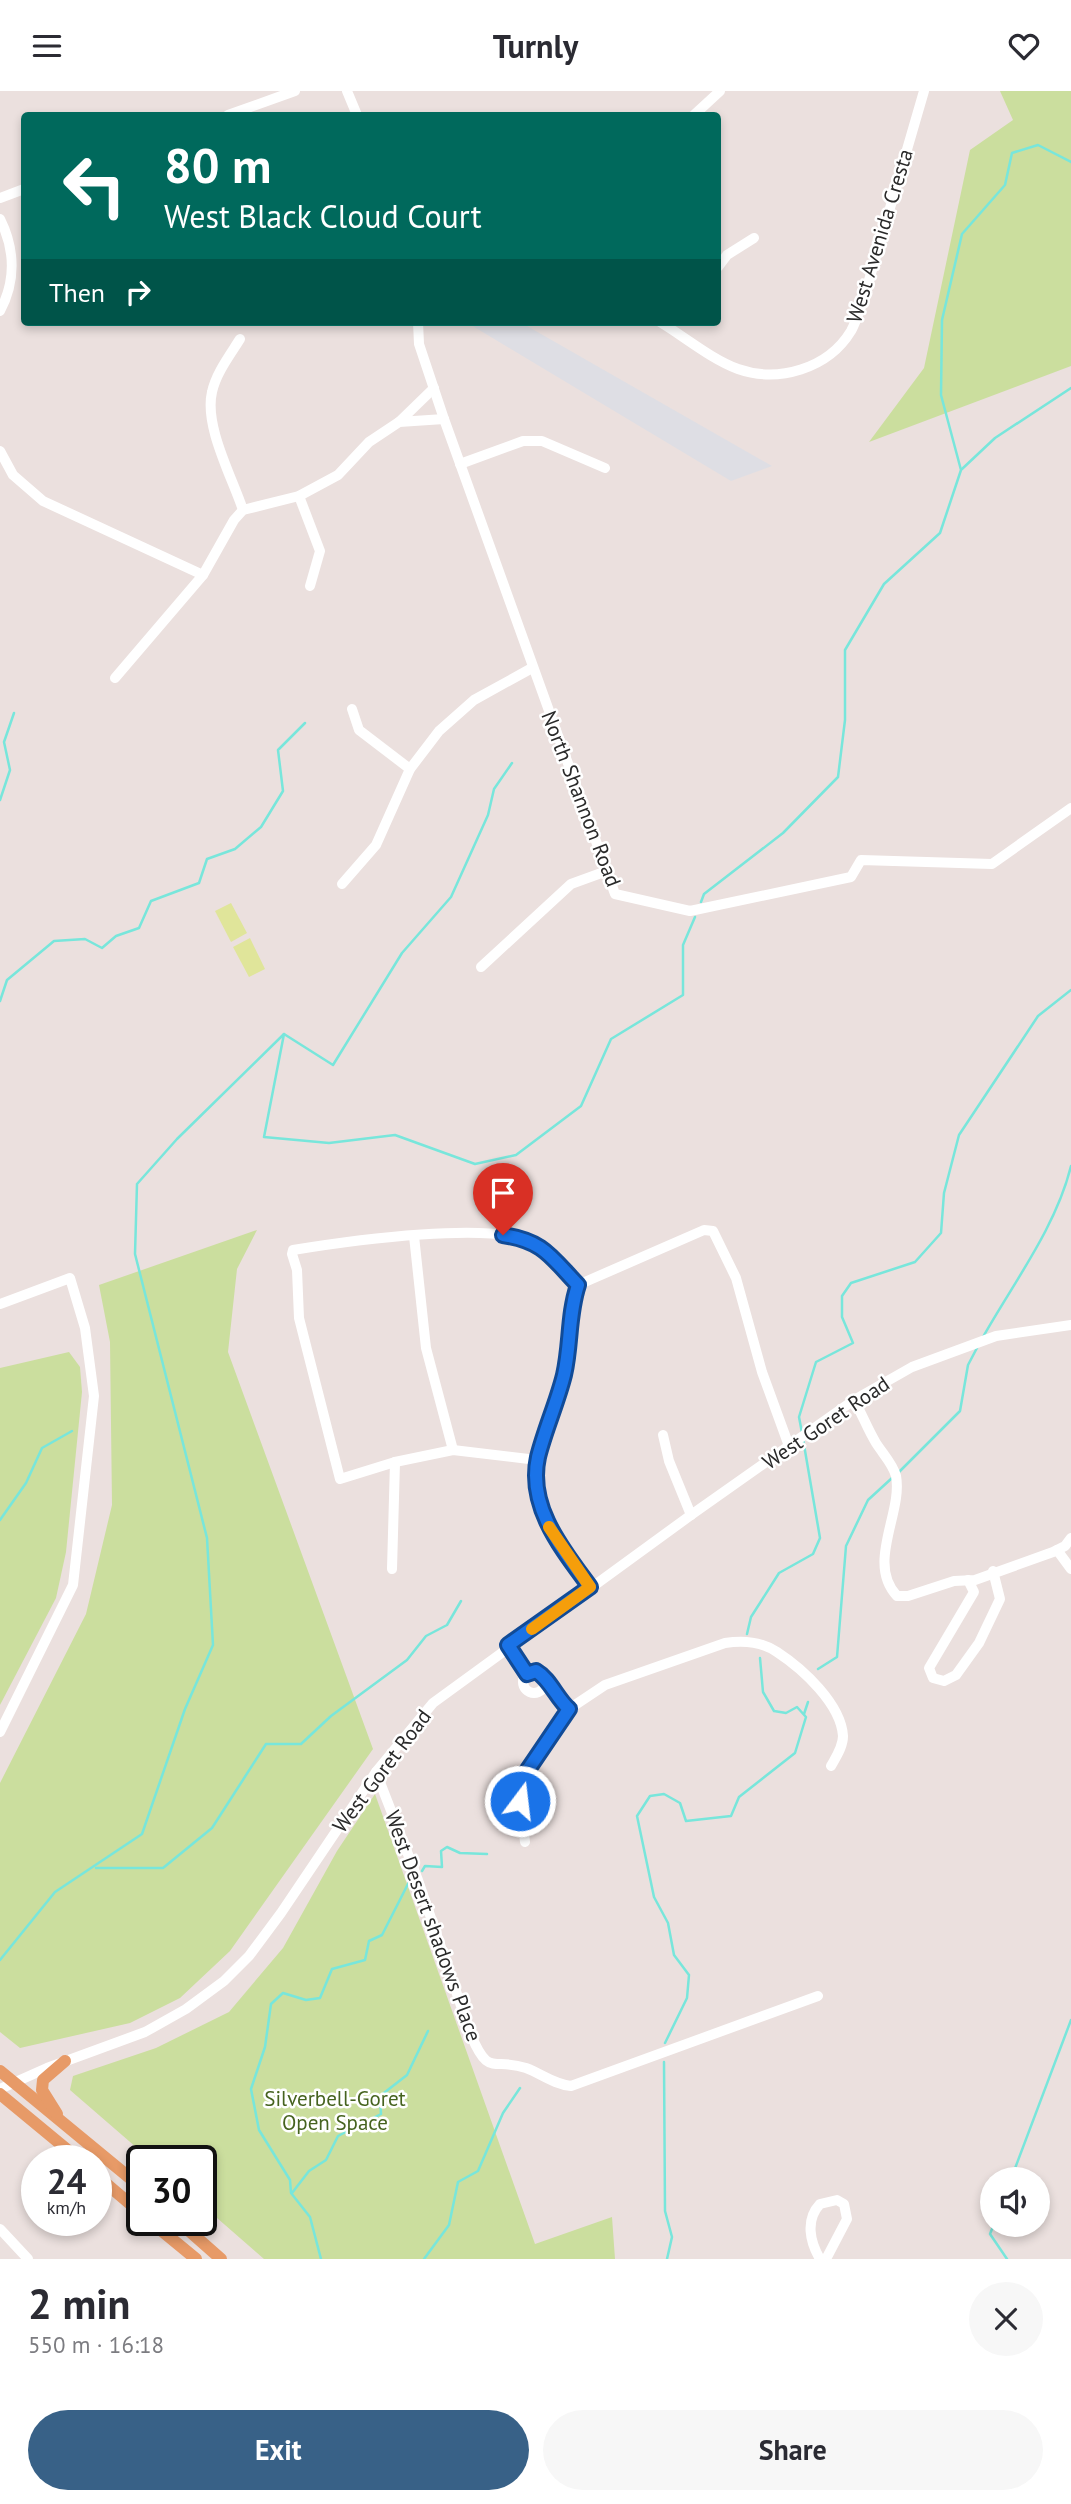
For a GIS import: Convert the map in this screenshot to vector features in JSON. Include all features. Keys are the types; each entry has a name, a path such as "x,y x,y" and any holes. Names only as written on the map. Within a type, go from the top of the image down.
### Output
{"main road":[{"path":"62,2123 42,2090 43,2080 65,2061"},
{"path":"0,2071 126,2175"},
{"path":"1,2094 62,2145"},
{"path":"112,2189 126,2200"},
{"path":"168,2236 196,2259"},
{"path":"195,2236 220,2259"}],"street":[{"path":"236,112 295,91"},
{"path":"347,91 356,112"},
{"path":"697,112 720,91"},
{"name":"West Avenida Cresta","path":"674,326 737,368 767,376 797,372 824,359 850,332 863,301 924,91"},
{"path":"0,198 21,190"},
{"path":"0,219 9,237 12,264 10,293 0,311"},
{"path":"721,263 727,255 754,238"},
{"name":"North Shannon Road","path":"418,326 419,344 444,419 604,872 615,894 690,911 851,877 861,860 992,864 1071,808"},
{"path":"240,339 212,390 209,410 243,510"},
{"path":"115,678 202,575 234,520 243,510 299,496 338,475 369,442 399,422 434,388"},
{"path":"399,422 444,419"},
{"path":"460,464 523,441 542,441 605,468"},
{"path":"0,451 13,475 43,501 202,575"},
{"path":"299,496 320,551 310,586"},
{"path":"342,884 376,845 410,769 439,731 474,700 532,668"},
{"path":"352,709 359,730 410,769"},
{"path":"481,967 570,884 604,872"},
{"path":"590,1587 552,1535 539,1493 537,1461 564,1374 571,1306 578,1285 704,1230 713,1231 736,1278 762,1372 789,1446"},
{"path":"414,1235 426,1349 453,1450"},
{"path":"537,1461 453,1450 395,1462 340,1479 299,1318 293,1250 384,1236 503,1235 525,1238 542,1247 578,1285"},
{"path":"0,1304 70,1278 85,1328 94,1396 73,1585 0,1732"},
{"name":"West Goret Road","path":"1,2094 13,2082 145,2032 186,2009 224,1981 249,1956 376,1772 433,1703 508,1645 854,1400 912,1367 996,1336 1071,1325"},
{"path":"854,1400 895,1473 896,1496 888,1535 885,1571 889,1588 897,1596 908,1597 930,1587 968,1580 1057,1550 1071,1538"},
{"path":"663,1435 669,1461 691,1515"},
{"path":"392,1569 395,1462"},
{"path":"1057,1550 1071,1569"},
{"path":"968,1580 974,1592 929,1668 933,1678 943,1681 956,1675 979,1643 1000,1599 993,1571"},
{"path":"525,1842 520,1801 525,1774 569,1709 605,1685 725,1643 741,1640 777,1652 831,1705 843,1737 840,1751 831,1766"},
{"path":"508,1645 527,1674"},
{"path":"527,1674 538,1672 558,1700 569,1709"},
{"path":"527,1674 524,1680 526,1689 558,1700"},
{"path":"537,1693 543,1688 545,1680"},
{"name":"West Desert shadows Place","path":"376,1772 418,1880 471,2035 480,2055 494,2066 521,2067 556,2084 571,2086 818,1996"},
{"path":"820,2259 811,2237 810,2220 820,2204 838,2200 844,2204 847,2219 826,2259"},
{"path":"0,2229 28,2259"}],"shaded area":[{"path":"473,326 527,326 772,466 731,481"}],"green space":[{"path":"1000,91 1071,91 1071,366 869,442 924,368 970,150 1013,120"},
{"path":"231,903 247,933 231,942 215,911"},
{"path":"250,938 265,969 249,977 233,947"},
{"path":"257,1230 237,1269 228,1352 373,1749 230,1951 180,1998 130,2023 20,2048 0,2032 0,1783 86,1614 112,1505 110,1342 99,1285"},
{"path":"69,1352 80,1367 82,1392 66,1552 56,1598 0,1705 0,1368"},
{"name":"Silverbell-Goret Open Space","path":"375,1794 535,2244 612,2217 615,2259 264,2259 217,2218 217,2145 134,2145 70,2090 73,2076 156,2048 229,2012 283,1948 337,1851"}],"waterway":[{"path":"701,902 704,894 783,833 838,777 845,720 845,650 884,584 940,533 961,470 941,395 942,320 962,234 1005,185 1012,153 1038,145 1071,162"},
{"path":"962,469 995,438 1071,388"},
{"path":"0,800 10,770 4,742 14,713"},
{"path":"0,1001 7,980 54,941 85,939 102,948 116,936 139,928 151,901 199,883 207,859 235,849 261,827 283,791 278,750 305,723"},
{"path":"284,1034 333,1065 402,953 451,897 488,815 494,789 512,763"},
{"path":"0,1960 55,1892 142,1834 185,1709 213,1645 207,1538 135,1254 137,1184 177,1139 284,1034 264,1137 329,1143 395,1135 475,1164 516,1155 581,1106 611,1039 683,995 683,945 695,917"},
{"path":"802,1433 799,1417 816,1362 853,1343 842,1317 842,1296 851,1283 915,1262 941,1233 944,1193 959,1135 1038,1016 1071,990"},
{"path":"983,1337 1045,1232 1071,1166"},
{"path":"897,1474 960,1411 968,1365 978,1346"},
{"path":"0,1520 26,1483 42,1448 72,1431"},
{"path":"747,1634 751,1617 779,1573 813,1554 820,1538 803,1439"},
{"path":"818,1669 837,1657 846,1546 868,1500 892,1478"},
{"path":"96,1868 163,1868 212,1828 266,1744 301,1744 331,1716 407,1660 426,1636 447,1625 461,1601"},
{"path":"665,2043 687,1998 689,1975 674,1955 668,1923 654,1897 637,1816 650,1796 664,1794 680,1803 686,1821 731,1816 739,1797 795,1753 806,1717 797,1707 786,1713 774,1711 763,1692 760,1658"},
{"path":"804,1714 808,1702"},
{"path":"422,1871 425,1866 442,1867 441,1851 447,1847 460,1853 487,1854"},
{"path":"321,2259 310,2217 291,2193 290,2180 259,2130 251,2089 265,2047 271,2004 283,1993 306,2000 320,1998 332,1969 365,1960 369,1941 382,1935 411,1878"},
{"path":"1016,2167 1071,2020"},
{"path":"292,2193 309,2171 326,2160 338,2136 381,2114 380,2096 407,2075 428,2031"},
{"path":"664,2062 665,2211 672,2237 667,2259"},
{"path":"424,2259 449,2225 458,2182 478,2171 503,2113 520,2088"},
{"path":"992,2237 1007,2259"}],"slow traffic":[{"path":"532,1629 590,1587 549,1527"}],"route":[{"path":"503,1235 525,1238 542,1247 578,1285 571,1306 564,1374 537,1461 539,1493 552,1535 590,1587 508,1645 527,1674 536,1671 542,1675 558,1700 569,1709 525,1774 520,1801"}]}
